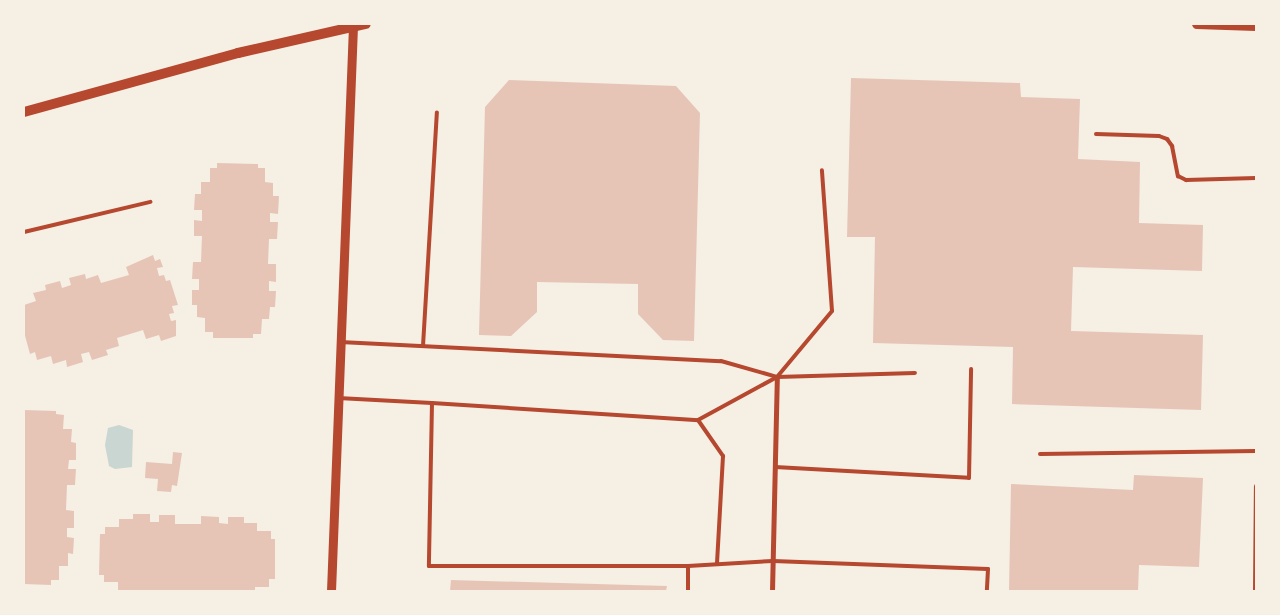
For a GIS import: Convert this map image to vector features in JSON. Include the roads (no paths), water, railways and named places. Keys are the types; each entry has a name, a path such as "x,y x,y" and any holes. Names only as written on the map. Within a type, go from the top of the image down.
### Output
{"main road":[{"path":"24,112 238,52 366,24"},
{"path":"1197,24 1256,26"}],"street":[{"path":"331,591 353,26"},
{"path":"772,591 777,377"},
{"path":"1255,591 1256,486"}],"lane":[{"path":"423,346 437,112"},
{"path":"1096,134 1159,136 1167,139 1172,146 1178,176 1186,180 1256,178"},
{"path":"338,398 698,420 777,377 832,312 822,170"},
{"path":"24,232 150,202"},
{"path":"340,342 721,361 777,377 915,372"},
{"path":"775,467 969,478 971,369"},
{"path":"432,403 429,566 688,566 773,561 988,569 987,591"},
{"path":"698,420 723,456 717,564"},
{"path":"1040,454 1256,451"},
{"path":"688,566 688,591"}]}
